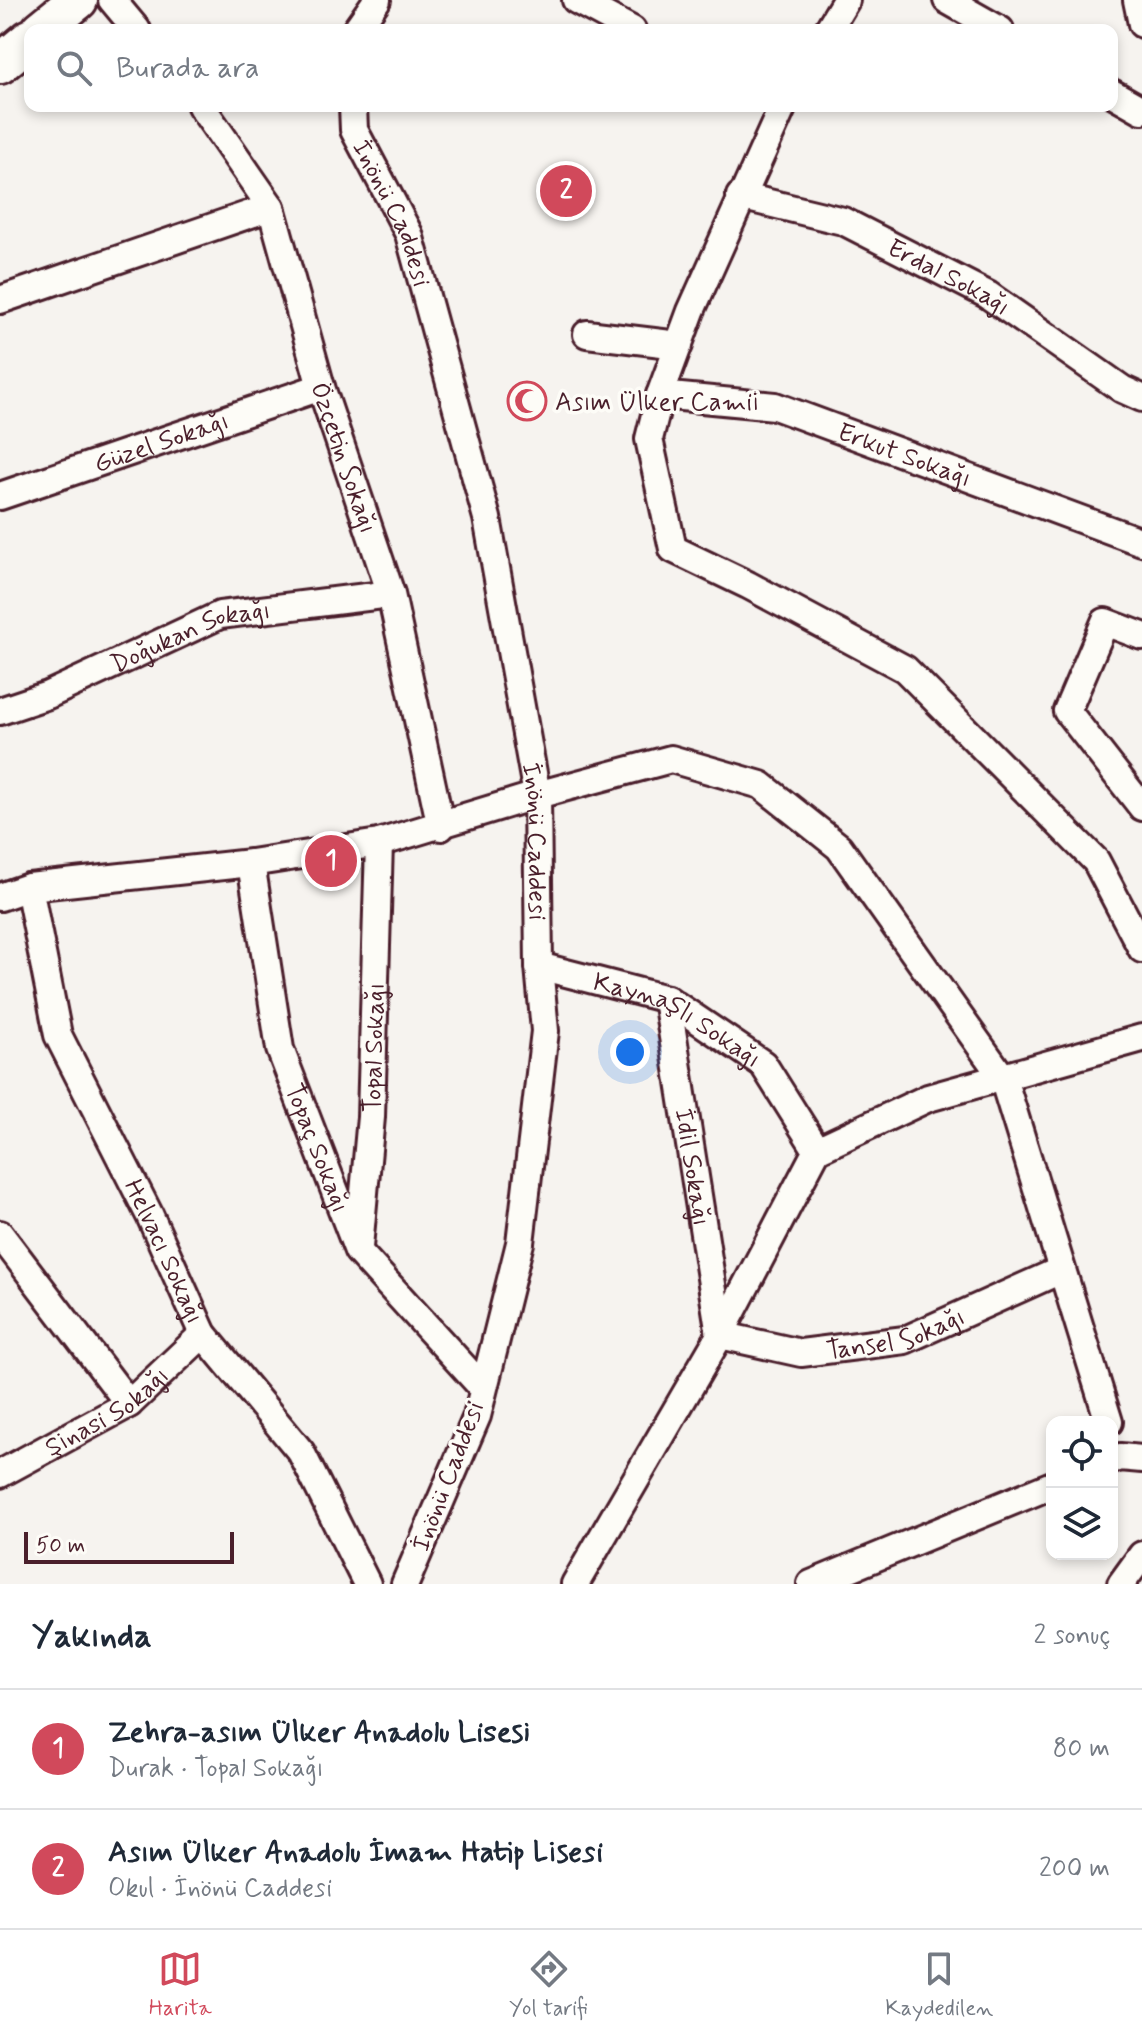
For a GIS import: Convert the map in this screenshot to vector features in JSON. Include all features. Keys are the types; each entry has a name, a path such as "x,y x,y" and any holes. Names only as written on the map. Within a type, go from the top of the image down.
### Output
{"street":[{"path":"48,24 78,0"},
{"path":"112,0 132,24"},
{"path":"360,24 377,0"},
{"path":"576,0 621,24"},
{"path":"832,24 846,0"},
{"path":"947,0 989,24"},
{"path":"1137,0 1142,24"},
{"path":"0,64 24,44"},
{"path":"1118,96 1142,110"},
{"name":"Özçetin Sokağı","path":"205,112 271,207 321,387 391,594 441,827"},
{"name":"İnönü Caddesi","path":"353,112 354,130 409,234 487,518 537,795 539,966 545,1031 520,1243 481,1386 477,1416 405,1584"},
{"path":"780,112 740,196 679,345 660,395 649,439 673,549 905,669 1096,861 1142,949"},
{"name":"Erdal Sokağı","path":"740,196 843,221 988,295 1122,389 1142,398"},
{"path":"0,300 271,207"},
{"path":"587,334 679,345"},
{"name":"Güzel Sokağı","path":"0,496 321,387"},
{"name":"Erkut Sokağı","path":"660,395 775,406 1142,542"},
{"name":"Doğukan Sokağı","path":"0,711 48,695 220,615 391,594"},
{"path":"1142,636 1105,622 1067,711 1142,807"},
{"path":"0,897 29,887 251,863 379,843 441,827 537,795 671,759 761,785 839,847 1003,1078 1107,1416"},
{"name":"Topal Sokağı","path":"358,1251 371,1117 379,843"},
{"name":"Topaç Sokağı","path":"251,863 280,1049 358,1251 481,1386"},
{"name":"Helvacı Sokağı","path":"29,887 58,1035 150,1216 203,1334 301,1452 367,1584"},
{"name":"Kaynaşlı Sokağı","path":"539,966 667,999 763,1064 817,1150"},
{"name":"İdil Sokağı","path":"667,999 720,1335"},
{"path":"575,1584 720,1335 817,1150 928,1098 1142,1038"},
{"path":"0,1234 129,1404"},
{"name":"Tansel Sokağı","path":"720,1335 801,1353 905,1340 1061,1270"},
{"name":"Şinasi Sokağı","path":"0,1474 129,1404 203,1334"},
{"path":"811,1584 1046,1487"},
{"path":"1121,1584 1142,1555"}],"place":[{"name":"Asım Ülker Anadolu İmam Hatip Lisesi","path":"566,191"},
{"name":"Asım Ülker Camii","path":"527,401"},
{"name":"Zehra-asım Ülker Anadolu Lisesi","path":"331,861"}]}
